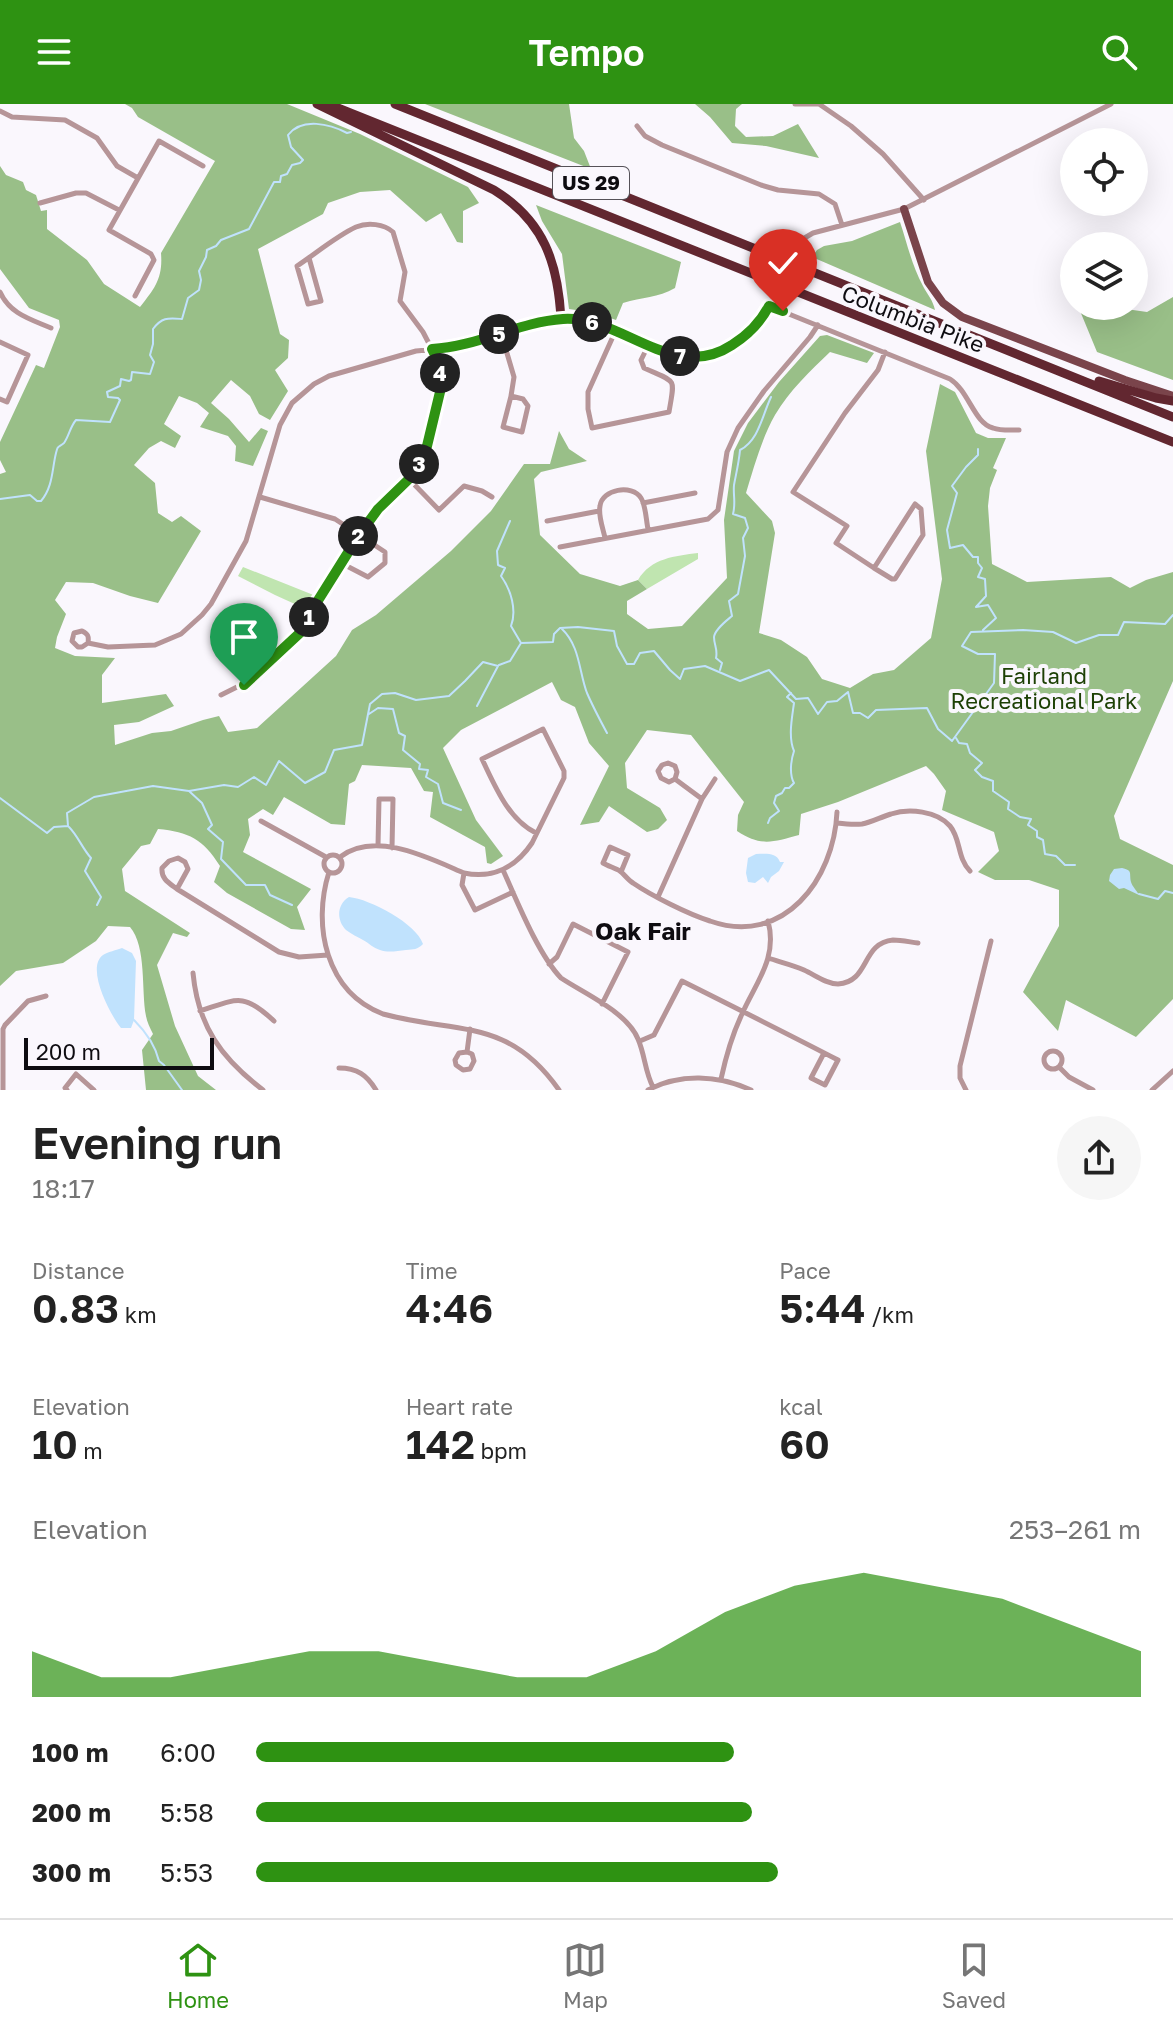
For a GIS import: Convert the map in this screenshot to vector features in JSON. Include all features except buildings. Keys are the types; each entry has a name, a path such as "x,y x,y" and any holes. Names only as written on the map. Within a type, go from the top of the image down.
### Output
{"highway":[{"path":"317,104 494,190 515,204 531,223 549,254 558,282 561,319"},
{"name":"Columbia Pike","path":"328,104 1173,442"},
{"name":"Columbia Pike","path":"395,104 1173,417"},
{"path":"1016,354 1121,389 1173,399"}],"main road":[{"path":"904,209 928,282 951,310 975,323 1173,399"}],"street":[{"path":"795,104 825,105 883,154 924,200"},
{"path":"88,643 108,647 142,647 169,641 192,625 211,604 252,527 280,425 292,403 303,392 329,376 416,351 450,348 561,319 586,320 680,356 714,354 758,324 769,306 792,250 801,239 813,233 904,209 1111,104"},
{"path":"0,111 12,117 65,120 97,138 117,166 138,178"},
{"path":"637,126 645,136 662,145 761,185 819,194 835,204 842,225"},
{"path":"135,296 154,260 151,254 109,230 119,210 159,141 203,166"},
{"path":"40,203 86,193 119,210"},
{"path":"221,695 251,680 302,631 359,535 378,509 409,479 423,456 440,392 438,361 423,332 400,301 405,272 396,237 388,228 370,224 356,227 309,258 297,266 308,304 321,301 309,258"},
{"path":"0,292 4,302 16,313 51,328"},
{"path":"769,306 937,372 957,384 986,426 998,430 1019,430"},
{"path":"560,547 708,519 715,514 720,506 727,452 738,428 818,325"},
{"path":"615,332 588,392 592,428 669,412 673,382 644,368 641,360 648,346"},
{"path":"501,333 514,377 503,427 522,432 528,406 523,399 511,396"},
{"path":"0,342 28,355 7,402 0,399"},
{"path":"874,568 915,504 921,509 923,535 895,579 892,579 874,568 836,543 847,526 793,492 845,413 878,370 885,352"},
{"path":"409,479 439,510 464,486 492,497"},
{"path":"605,538 599,511 601,500 612,492 632,491 639,496 648,529"},
{"path":"643,503 695,493"},
{"path":"260,497 335,519 385,552 385,563 368,577 341,563"},
{"path":"547,521 599,511"},
{"path":"261,821 326,857 340,857 359,847 378,846 424,855 464,873 482,875 503,870 526,851 536,833 565,774 543,729 482,759 517,819 536,833"},
{"path":"675,779 702,799"},
{"path":"658,897 702,799 715,779"},
{"path":"378,846 379,799 393,799 392,848"},
{"path":"837,823 867,823 905,811 932,815 951,827 963,863 970,871"},
{"path":"621,872 628,855 610,847 603,863 621,872 630,882 699,917 719,924 743,926 768,921 787,913 810,892 826,863 837,812"},
{"path":"326,857 324,865 329,872 337,873 342,865 340,857"},
{"path":"177,889 188,869 185,862 178,858 169,861 161,872 177,889 279,952 299,957 328,955"},
{"path":"503,870 549,964 561,978 630,1025 640,1041 650,1089 693,1078 721,1079 751,1090"},
{"path":"329,872 322,900 324,934 328,955 344,988 360,1003 396,1018 470,1029 500,1039 525,1053 559,1090"},
{"path":"464,873 462,885 475,910 513,892"},
{"path":"721,1079 728,1049 768,958 771,940 768,921"},
{"path":"549,964 557,957 573,924 628,952 602,1004"},
{"path":"966,1090 960,1078 960,1066 991,941"},
{"path":"768,958 835,984 855,978 872,951 884,942 918,943"},
{"path":"193,973 200,1011 209,1033 239,1070 263,1090"},
{"path":"640,1041 654,1035 682,981 838,1060 825,1085 811,1078 824,1053"},
{"path":"3,1090 2,1034 5,1025 28,1001 46,996"},
{"path":"200,1011 228,1002 245,1001 257,1005 274,1021"},
{"path":"467,1052 470,1029"},
{"path":"1059,1067 1069,1077 1093,1090"},
{"path":"339,1068 363,1074 376,1090"},
{"path":"1152,1090 1173,1071"},
{"path":"67,1090 65,1088 76,1074 94,1090"}],"green space":[{"name":"Fairland Recreational Park","path":"125,104 287,104 360,134 468,187 479,203 463,211 463,243 457,242 441,213 426,222 390,190 360,192 328,203 323,214 258,249 280,334 289,340 288,358 275,370 288,391 270,420 259,414 250,396 231,380 211,403 249,442 261,428 268,431 253,466 235,461 236,446 228,436 200,427 209,413 197,403 179,396 164,424 181,436 175,448 161,441 149,448 134,465 155,483 158,513 172,522 181,516 201,531 158,603 93,583 66,582 55,600 66,614 55,648 75,656 115,658 102,675 102,703 166,694 174,706 139,722 114,725 115,745 219,716 228,732 257,728 336,656 352,630 376,615 451,551 491,511 524,464 550,464 559,431 569,449 587,461 541,472 534,479 540,535 580,574 620,586 638,580 647,589 627,601 627,614 648,629 682,626 727,578 724,520 734,451 748,423 779,382 820,336 827,335 874,353 867,363 830,352 787,398 766,432 746,493 772,521 775,533 759,633 781,640 807,657 822,679 850,688 873,674 894,670 931,638 942,579 926,451 940,384 955,392 976,433 988,438 1006,438 993,468 997,470 990,488 988,506 992,564 1027,582 1111,577 1130,588 1173,572 1173,681 1114,816 1120,839 1173,865 1173,999 1136,1037 1066,1000 1058,1031 1023,992 1059,926 1059,890 1029,880 995,880 978,872 999,851 994,832 942,810 946,791 926,766 801,814 799,835 760,841 737,831 738,815 744,802 691,735 647,730 625,763 627,788 660,808 667,820 658,829 647,832 609,806 599,822 580,825 609,766 589,743 575,707 561,700 552,682 461,730 443,748 476,820 503,856 491,864 487,863 485,847 430,817 433,792 424,791 411,768 362,765 355,781 349,784 345,825 331,824 284,797 273,815 263,809 248,819 250,835 243,852 311,889 297,907 305,930 291,929 227,893 214,882 220,866 214,857 194,838 178,832 158,829 150,844 141,846 122,869 125,891 190,933 187,937 173,933 157,965 175,1026 198,1076 216,1090 146,1090 142,1050 153,1034 146,1016 139,946 130,927 108,926 96,941 63,963 16,971 0,986 0,474 6,472 0,460 0,442 36,365 44,368 60,327 59,320 29,308 0,269 0,166 6,175 23,182 26,190 36,195 41,211 47,210 47,229 87,260 104,284 140,307 157,282 161,253 215,161 138,117"},
{"path":"425,104 569,104 574,138 584,151 591,169"},
{"path":"695,104 742,104 736,109 735,126 746,137 773,136 798,124 819,158 766,146 732,143"},
{"path":"536,205 681,262 675,288 656,296 623,303 616,320 569,309 562,254"},
{"path":"900,222 916,271 935,310 812,257 824,246 852,241"},
{"path":"1173,297 1173,380 1097,352 1084,320 1148,320 1148,311"},
{"path":"698,553 698,559 647,589 638,580 657,563"},
{"path":"243,567 316,596 308,610 238,576"}],"water":[{"path":"756,854 773,855 784,862 768,883 763,877 755,883 748,882 748,858"},
{"path":"1114,869 1129,871 1139,895 1119,889 1109,881"},
{"path":"349,897 369,902 392,914 412,928 423,944 415,949 386,951 350,933 343,926 339,912"},
{"path":"122,948 132,953 136,961 131,1028 121,1028 98,981 98,961 103,955"}],"waterway":[{"path":"0,499 30,495 41,501 50,484 57,449 64,443 76,420 110,422 120,400 108,397 107,392 120,386 121,379 131,380 132,372 150,374 154,362 150,355 153,329 166,319 182,319 188,298 199,290 199,271 207,250 221,240 249,229 274,182 280,182 281,176 287,174 292,165 303,160 291,147 288,135 308,124 351,132"},
{"path":"720,670 722,663 716,658 714,637 732,616 729,601 738,594 745,556 743,538 748,528 745,518 733,514 740,450 756,434 771,397"},
{"path":"978,449 978,455 952,486 957,493 947,530 950,548 963,545 973,557 978,557 982,568 978,577 985,579 986,596 976,607 988,605 996,618 983,630"},
{"path":"499,665 510,661 521,643 511,626 512,600 501,576 505,568 498,565 497,551 510,521"},
{"path":"521,643 553,642 554,634 560,628 614,631 617,646 627,664 634,664 640,653 654,651 680,679 684,669 705,666 740,681 769,670 796,699 808,698 818,714 827,702 837,701 848,692 853,713 868,718 876,710 927,708 938,729 952,741 994,683 995,654 978,654 962,646 971,632 1053,632 1076,643 1099,635 1118,635 1124,622 1165,624 1173,615"},
{"path":"562,629 572,643 587,693 607,733"},
{"path":"0,798 47,833 54,827 68,826 67,813 94,797 153,786 189,791 224,785 238,787 254,777 266,785 279,761 305,783 325,772 334,750 362,745 370,704 382,694 395,693 416,700 449,696 483,662 498,666 477,706"},
{"path":"768,823 779,811 774,803 776,796 794,783 791,771 794,703 787,697 791,693"},
{"path":"369,714 378,708 393,709 399,733 405,736 403,750 420,764 419,769 428,770 426,777 438,784 443,803 461,810"},
{"path":"956,738 959,743 967,744 970,753 982,763 975,770 993,781 993,791 1009,802 1008,809 1020,817 1031,819 1028,825 1043,840 1045,854 1056,856 1065,865 1075,865"},
{"path":"189,791 202,803 212,825 208,829 223,842 221,859 246,885 265,885 270,895 292,905"},
{"path":"69,827 91,858 85,871 101,897 97,905"},
{"path":"1139,894 1158,899 1165,891 1173,893"},
{"path":"134,1020 150,1039 159,1061 182,1090"}],"district":[{"name":"Oak Fair","path":"643,932"}],"route":[{"path":"244,685 302,631 359,535 378,509 417,467 427,446 440,392 438,361 432,349 450,348 550,320 577,319 597,324 659,351 680,356 703,356 724,350 746,335 758,324 769,306 783,311"}]}
